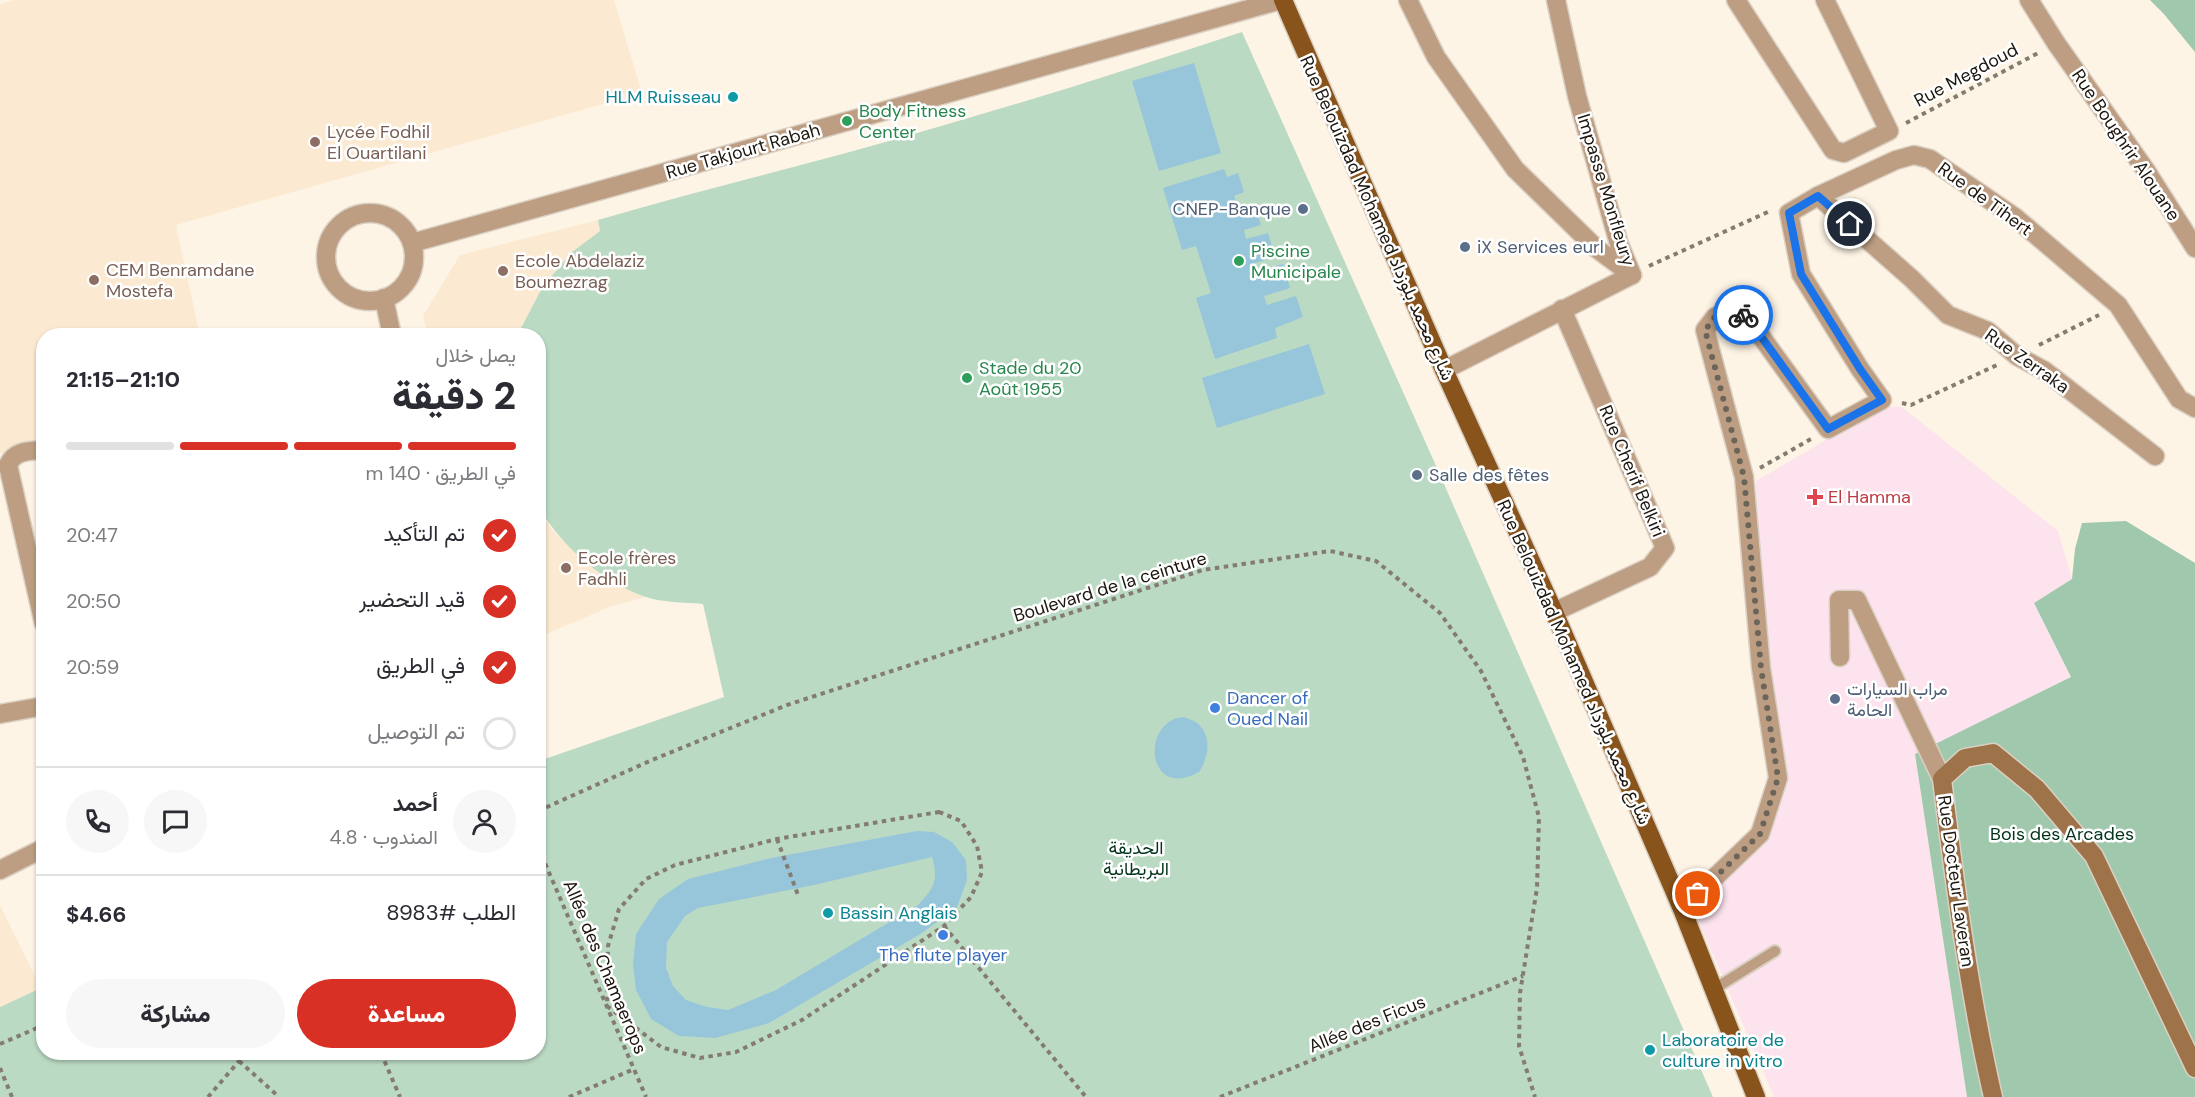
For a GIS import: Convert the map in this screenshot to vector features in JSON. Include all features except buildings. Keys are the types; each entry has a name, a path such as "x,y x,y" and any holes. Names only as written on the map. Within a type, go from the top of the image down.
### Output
{"main road":[{"name":"Rue Belouizdad Mohamed شارع محمد بلوزداد","path":"1282,0 1444,370 1554,612 1682,909 1756,1097"}],"street":[{"name":"Rue Takjourt Rabah","path":"412,243 1282,0"},
{"name":"Impasse Monfleury","path":"1408,0 1436,57 1515,169 1596,248 1632,274"},
{"name":"Impasse Monfleury","path":"1556,0 1577,96 1619,244 1632,274"},
{"path":"1736,0 1833,150 1844,153 1889,132 1825,0"},
{"name":"Rue Boughrir Alouane","path":"2030,0 2056,43 2147,172 2195,248"},
{"name":"Rue de Tihert","path":"1789,213 1818,196 1896,160 1914,155 1930,159 2016,218 2118,305 2179,399 2195,408"},
{"name":"Rue Zerraka","path":"1818,196 1912,279 1948,315 1988,331 2017,356 2045,371 2154,456"},
{"path":"370,213 385,215 405,230 412,243 414,252 411,274 403,286 384,298 369,301 345,293 334,282 330,274 326,259 332,235 341,223 355,215 370,213"},
{"path":"1682,909 1760,834 1778,778 1761,668 1744,477 1705,330 1715,317 1732,309 1747,317 1828,429 1882,400 1801,274 1789,213"},
{"path":"1444,370 1632,274"},
{"path":"384,298 390,328"},
{"name":"Rue Cherif Belkiri","path":"1554,612 1650,567 1665,548 1562,309"},
{"path":"36,451 19,452 11,458 8,465 36,589"},
{"path":"1840,657 1839,600 1857,600 1942,779"},
{"path":"0,714 36,707"},
{"name":"Rue Docteur Laveran","path":"1993,1097 1977,1026 1957,900 1942,779 1965,758 1993,753 2037,789 2094,856 2195,1068"},
{"path":"0,870 36,852"}],"lane":[{"path":"1714,989 1775,951"}],"path":[{"name":"Rue Megdoud","path":"1889,132 2056,43"},
{"path":"1632,274 1768,210 1789,213"},
{"path":"1744,477 1828,429"},
{"name":"Boulevard de la ceinture","path":"546,807 652,760 799,701 1203,570 1330,551 1376,561 1440,613 1481,670 1524,757 1539,817 1537,888 1520,993 1519,1046 1535,1097"},
{"path":"939,812 961,822 977,846 982,872 971,897 944,926 802,1020 736,1052 700,1058 661,1047 607,1006 608,946 619,909 646,879 675,865 777,839 939,812"},
{"path":"777,839 798,895"},
{"name":"Allée des Chamaerops","path":"546,865 646,1097"},
{"path":"944,926 1086,1097"},
{"name":"Allée des Ficus","path":"1221,1097 1523,976"},
{"path":"0,1044 36,1028"},
{"path":"208,1097 239,1060 279,1097"},
{"path":"384,1060 400,1097"},
{"path":"0,1068 12,1097"},
{"path":"569,1097 634,1069"}],"shaded area":[{"path":"14,0 614,0 642,93 176,225 198,328 36,328 36,446 0,454 0,4"},
{"name":"Ecole Abdelaziz Boumezrag","path":"598,220 600,231 572,252 543,286 521,328 426,328 423,316 460,255"},
{"path":"1890,407 1902,407 2058,531 2072,579 2034,603 2071,677 1915,755 1967,1097 1774,1097 1690,901 1757,837 1780,786 1761,657 1756,481 1870,414"},
{"name":"Ecole frères Fadhli","path":"546,520 553,531 612,580 645,597 612,606 546,634"},
{"path":"0,905 36,978 36,990 0,1007"}],"green space":[{"path":"2150,0 2195,0 2195,52 2163,13"},
{"name":"الحديقة البريطانية","path":"1242,32 1433,459 1713,1097 0,1097 0,1007 36,990 36,1060 546,1060 546,759 724,697 703,604 650,598 612,581 571,548 546,518 546,328 521,328 543,286 572,252 600,231 598,220 877,144 1080,84"},
{"name":"Bois des Arcades","path":"2126,521 2195,563 2195,1097 1967,1097 1915,754 2071,677 2034,603 2072,579 2075,549 2082,523"}],"water":[{"path":"1194,63 1221,153 1159,171 1132,81"},
{"path":"1224,169 1227,177 1238,173 1244,192 1234,196 1239,208 1254,204 1261,225 1244,230 1246,239 1268,233 1275,257 1255,263 1257,271 1283,264 1290,288 1264,296 1267,305 1296,296 1303,317 1275,328 1277,338 1215,359 1196,298 1211,293 1196,246 1182,250 1163,188"},
{"path":"1309,344 1325,394 1217,428 1202,378"},
{"path":"1182,717 1192,720 1204,731 1207,747 1199,772 1182,778 1168,776 1160,769 1155,758 1155,745 1160,732 1169,722"},
{"path":"917,831 934,832 952,842 966,860 967,880 957,907 922,933 769,1023 715,1038 679,1036 651,1019 636,990 633,964 636,934 659,899 688,879 771,858","holes":["932,857 935,872 934,884 918,905 776,990 728,1010 707,1007 686,1000 673,986 666,968 667,942 685,916 698,908 814,885"]}],"way so far":[{"path":"1698,894 1760,834 1778,778 1761,668 1744,477 1705,330 1715,317 1732,309 1743,315"}],"place":[{"name":"HLM Ruisseau","path":"733,97"},
{"name":"Body Fitness Center","path":"847,121"},
{"name":"Lycée Fodhil El Ouartilani","path":"315,142"},
{"name":"CNEP-Banque","path":"1303,209"},
{"name":"iX Services eurl","path":"1465,247"},
{"name":"Piscine Municipale","path":"1239,261"},
{"name":"Ecole Abdelaziz Boumezrag","path":"503,271"},
{"name":"CEM Benramdane Mostefa","path":"94,280"},
{"name":"Stade du 20 Août 1955","path":"967,378"},
{"name":"Salle des fêtes","path":"1417,475"},
{"name":"El Hamma","path":"1815,497"},
{"name":"Ecole frères Fadhli","path":"566,568"},
{"name":"مراب السيارات الحامة","path":"1835,699"},
{"name":"Dancer of Oued Nail","path":"1215,708"},
{"name":"Bassin Anglais","path":"828,913"},
{"name":"The flute player","path":"943,935"},
{"name":"Laboratoire de culture in vitro","path":"1650,1050"}],"route":[{"path":"1743,315 1747,317 1828,429 1882,400 1801,274 1789,213 1818,196 1850,224"}]}
